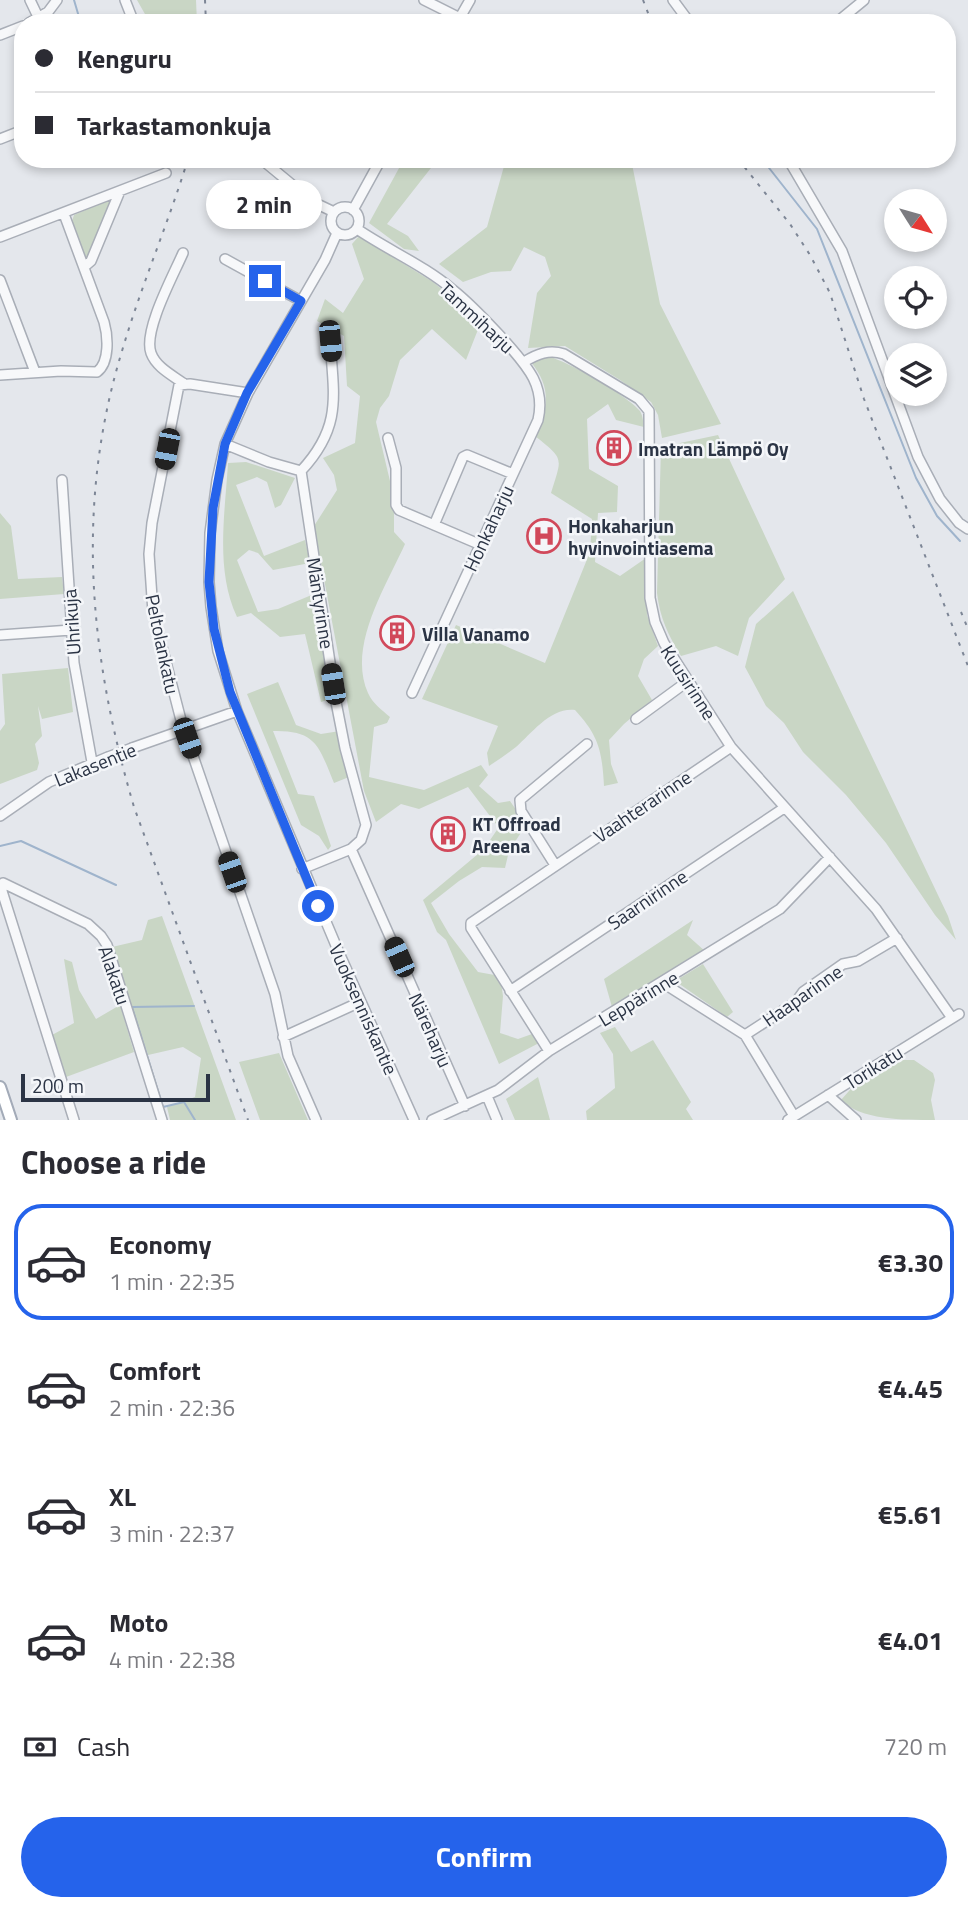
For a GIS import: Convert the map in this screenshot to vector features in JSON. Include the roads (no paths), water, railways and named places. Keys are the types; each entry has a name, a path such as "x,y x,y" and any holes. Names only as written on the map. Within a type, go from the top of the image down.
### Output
{"main road":[{"path":"0,1087 10,1120"}],"street":[{"path":"46,14 57,0"},
{"path":"424,0 448,14"},
{"path":"847,14 864,0"},
{"path":"272,168 313,202 334,212"},
{"path":"353,210 376,168"},
{"path":"793,168 842,251 918,457 940,499 968,529"},
{"path":"0,237 166,173"},
{"path":"84,267 91,261 120,191"},
{"path":"341,208 353,210 359,219 357,229 350,235 337,233 331,223 334,212 341,208"},
{"path":"0,375 97,372 104,365 106,330 64,214"},
{"name":"Tammiharju","path":"357,229 452,289 524,362"},
{"name":"Vuoksenniskantie","path":"337,233 325,260 247,393 225,444 213,508 209,582 218,651 237,711 302,869 414,1120"},
{"path":"183,253 155,316 149,342 155,361 183,383 247,393"},
{"path":"225,259 301,301"},
{"path":"0,280 35,372"},
{"path":"225,444 269,462 301,471 315,453 333,416 335,403 330,341"},
{"name":"Kuusirinne","path":"524,362 544,352 564,354 639,399 649,411 650,598 659,633 731,747 876,909 956,1016"},
{"name":"Honkaharju","path":"412,693 538,420 541,408 536,381 524,362"},
{"name":"Peltolankatu","path":"183,383 178,391 152,523 150,584 156,624 184,730 275,994 291,1064 316,1120"},
{"path":"388,439 396,468 396,505 399,510 481,545"},
{"path":"433,525 463,457 467,456 513,474"},
{"name":"Mäntyrinne","path":"301,471 336,702 345,748 366,825 361,840 351,849"},
{"name":"Uhrikuja","path":"62,480 76,687 92,762"},
{"path":"0,635 71,630"},
{"path":"636,719 688,681"},
{"name":"Lakasentie","path":"0,816 49,782 92,762 237,711"},
{"path":"555,865 521,811 520,800 587,744"},
{"name":"Vaahterarinne","path":"549,1051 471,928 471,923 731,747"},
{"name":"Saarnirinne","path":"510,991 784,807"},
{"path":"302,869 351,849"},
{"name":"Näreharju","path":"351,849 465,1106"},
{"name":"Leppärinne","path":"432,1120 487,1096 517,1078 549,1051 780,909 830,857"},
{"name":"Alakatu","path":"74,1120 2,891 3,883 79,919 101,936 107,945 162,1120"},
{"name":"Haaparinne","path":"745,1035 796,1002 803,992 844,964 858,961 897,938"},
{"path":"663,983 745,1035 791,1118"},
{"path":"283,1037 360,1002"},
{"name":"Torikatu","path":"791,1118 956,1016"},
{"path":"828,1095 856,1120"},
{"path":"487,1096 497,1120"}],"waterway":[{"path":"74,0 78,14"},
{"path":"769,168 817,229 916,478 937,516 960,541"},
{"path":"0,846 21,841 116,885"},
{"path":"194,1006 132,1007 163,1107 184,1102 195,1120"}],"railway":[{"path":"205,0 206,14"},
{"path":"643,0 648,14"},
{"path":"185,168 129,327 107,409 93,523 93,579 107,693 134,807 248,1120"},
{"path":"745,168 790,224 830,293 864,399 968,666"},
{"path":"961,612 968,629"}],"place":[{"name":"Imatran Lämpö Oy","path":"614,448"},
{"name":"Honkaharjun hyvinvointiasema","path":"544,536"},
{"name":"Villa Vanamo","path":"397,633"},
{"name":"KT Offroad Areena","path":"448,834"}]}
